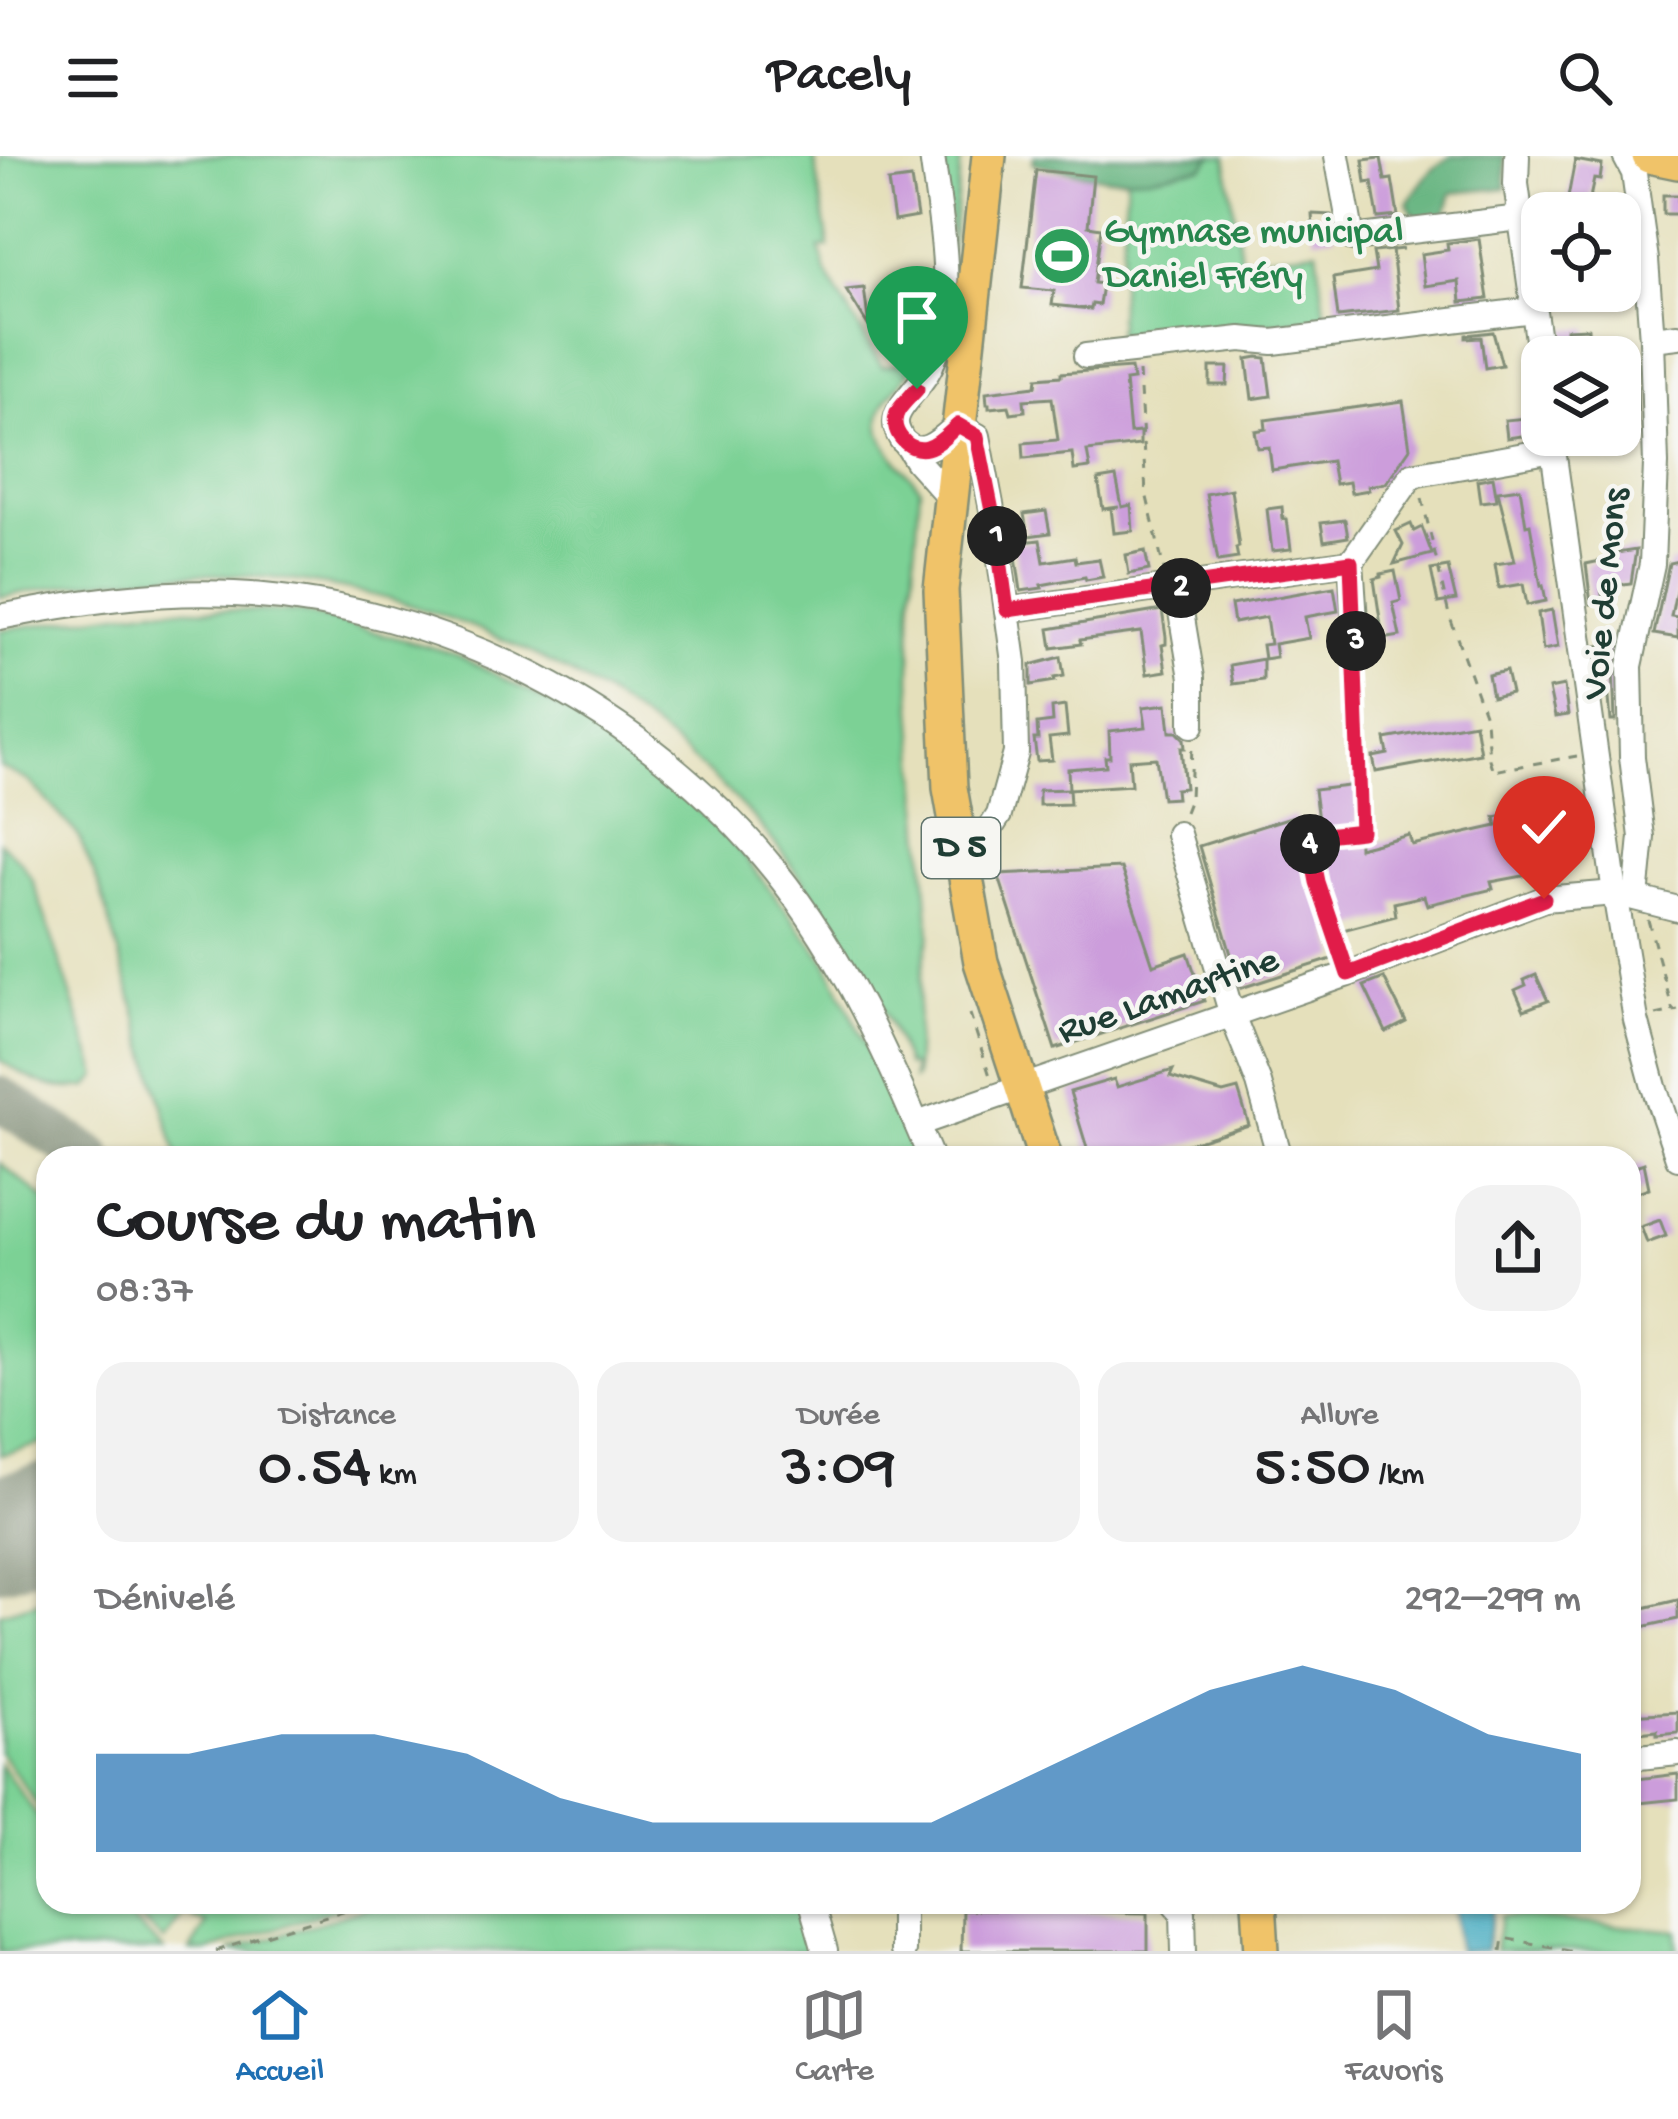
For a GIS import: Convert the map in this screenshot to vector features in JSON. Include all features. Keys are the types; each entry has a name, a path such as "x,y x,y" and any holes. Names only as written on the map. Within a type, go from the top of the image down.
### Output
{"main road":[{"name":"D 5","path":"989,156 941,590 943,667 950,788 981,962 1008,1092 1038,1146"},
{"path":"1649,156 1678,162"},
{"path":"1260,1914 1262,1951"}],"street":[{"path":"932,156 946,259 940,336 932,366 898,411 897,429 917,461 950,498"},
{"path":"1337,156 1352,238 1520,218"},
{"path":"1517,156 1521,225"},
{"name":"Voie de Mons","path":"1624,156 1634,173 1646,260 1665,337 1652,564 1630,666 1632,757 1642,837 1631,897"},
{"path":"1086,356 1241,339 1274,342 1521,311"},
{"path":"907,445 919,450 930,447 958,425 977,436 1014,662 1016,753 999,815 964,869"},
{"path":"1357,650 1351,562 1412,475 1521,450"},
{"path":"1554,456 1595,753 1631,897 1636,1020 1678,1158"},
{"path":"1007,610 1351,562"},
{"path":"1173,589 1192,678 1192,725"},
{"path":"0,616 58,605 176,594 276,598 414,627 505,661 554,687 644,745 707,798 776,871 863,1007 926,1146"},
{"path":"1178,834 1277,1146"},
{"name":"Rue Lamartine","path":"917,1124 1348,974 1544,899 1631,897 1678,909"},
{"path":"1641,1757 1678,1753"},
{"path":"814,1914 825,1951"},
{"path":"902,1914 902,1951"},
{"path":"1183,1914 1184,1951"}],"path":[{"path":"1138,349 1146,493 1173,589"},
{"path":"1412,475 1420,488 1449,615 1486,719 1493,771 1595,753"},
{"path":"1348,974 1317,882 1308,837 1361,831 1357,650"},
{"path":"1178,834 1190,800 1192,725"},
{"path":"1631,897 1673,1011"},
{"path":"982,1052 1008,1092"},
{"path":"214,1951 333,1914"},
{"path":"1501,1951 1503,1938 1574,1951"}],"green space":[{"path":"0,156 814,156 829,247 820,248 826,273 882,366 917,361 886,401 880,425 895,458 920,487 911,682 930,935 920,987 913,1079 913,1066 907,1066 856,959 763,829 691,758 635,714 574,676 444,616 305,582 234,575 146,576 0,597"},
{"path":"943,156 961,156 952,250"},
{"path":"1034,156 1212,156 1203,167 1148,177 1107,178 1033,163"},
{"path":"1212,156 1226,156 1241,259 1317,250 1326,319 1117,337 1127,178 1203,167"},
{"path":"1452,156 1504,156 1506,188 1452,193 1444,220 1417,222 1408,203 1427,176"},
{"path":"154,608 300,612 453,653 610,733 724,831 826,961 914,1146 175,1146 101,891 78,835 29,781 0,767 0,630"},
{"path":"0,842 33,881 98,1076 88,1087 41,1083 0,1060"},
{"path":"0,1163 36,1192 36,1445 0,1455"},
{"path":"36,1602 36,1803 0,1752 0,1613"},
{"path":"0,1764 36,1814 36,1914 125,1914 164,1951 0,1951"},
{"path":"134,1914 183,1914 164,1941"},
{"path":"186,1914 320,1914 205,1951 190,1951 206,1924"},
{"path":"346,1914 806,1914 816,1951 229,1951"},
{"path":"1501,1916 1678,1931 1678,1951 1494,1951"}],"water":[{"path":"1456,1914 1492,1914 1486,1951 1458,1951"}],"building":[{"path":"1381,158 1385,180 1392,179 1398,216 1378,218 1372,182 1366,183 1363,160"},
{"path":"1575,160 1602,165 1600,180 1594,179 1591,192 1569,192"},
{"name":"Gymnase municipal Daniel Fréry","path":"1036,170 1093,176 1088,226 1101,228 1094,283 1102,284 1099,305 1092,304 1091,309 1052,305 1054,291 1022,288"},
{"path":"911,179 917,217 894,221 888,182"},
{"path":"1663,195 1678,195 1678,214 1663,214"},
{"path":"1312,214 1331,215 1335,236 1314,238"},
{"path":"1479,239 1488,299 1461,302 1459,281 1425,286 1421,254 1448,250 1447,243"},
{"path":"1392,250 1399,310 1338,317 1333,278 1376,271 1373,252"},
{"path":"918,282 921,326 886,333 881,306 896,304 893,285"},
{"path":"864,288 869,327 846,290"},
{"path":"1588,328 1588,336 1566,336 1566,329"},
{"path":"1493,332 1502,365 1485,368 1481,337 1466,335"},
{"path":"1266,358 1271,396 1252,399 1247,359"},
{"path":"1210,367 1228,367 1227,385 1210,385"},
{"path":"1131,368 1133,380 1125,381 1130,433 1140,432 1140,445 1087,451 1090,468 1074,470 1072,453 1024,458 1023,443 1058,440 1052,398 1024,400 1025,411 1011,413 1009,406 989,408 987,404 986,392 1036,386 1037,378"},
{"path":"1403,401 1410,448 1386,483 1368,486 1369,490 1351,493 1349,482 1335,484 1331,461 1272,470 1269,447 1258,448 1255,431 1266,429 1265,420"},
{"path":"1521,418 1521,436 1507,438 1505,420"},
{"path":"1116,477 1122,507 1131,505 1133,531 1114,533 1111,508 1103,509 1098,480"},
{"path":"1493,477 1497,500 1480,502 1477,480"},
{"path":"1520,488 1546,601 1527,605 1523,584 1499,588 1495,564 1515,561 1498,491"},
{"path":"1231,489 1238,558 1218,561 1206,494"},
{"path":"1282,507 1291,549 1272,551 1267,509"},
{"path":"1046,511 1050,533 1028,536 1024,514"},
{"path":"1345,520 1348,537 1324,541 1321,523"},
{"path":"1411,524 1414,531 1422,527 1432,554 1394,564 1403,545 1396,531"},
{"path":"1040,540 1044,562 1099,559 1103,577 1021,591 1014,543"},
{"path":"1636,550 1631,583 1601,587 1603,602 1591,604 1586,564"},
{"path":"1145,551 1149,570 1129,574 1126,555"},
{"path":"1678,561 1671,616 1678,617 1678,638 1654,634 1669,563"},
{"path":"1448,567 1456,600 1438,603 1431,570"},
{"path":"1395,571 1401,601 1393,603 1400,636 1383,639 1374,579"},
{"path":"1334,587 1338,611 1305,617 1309,638 1274,644 1276,657 1264,659 1262,645 1270,644 1266,617 1234,623 1231,605"},
{"path":"1162,610 1166,671 1147,674 1141,632 1052,648 1049,629"},
{"path":"1552,610 1558,647 1543,650 1538,613"},
{"path":"1612,644 1617,649 1615,721 1611,721 1609,698 1604,698 1597,646"},
{"path":"1061,657 1064,676 1031,685 1031,665"},
{"path":"1263,659 1263,680 1233,684 1230,665"},
{"path":"1506,671 1511,693 1492,697 1488,675"},
{"path":"1564,686 1568,715 1555,717 1549,689"},
{"path":"1167,704 1170,732 1184,739 1185,748 1181,748 1185,788 1175,789 1176,798 1162,799 1156,758 1129,760 1131,785 1069,789 1068,769 1106,766 1109,731 1146,727 1143,707"},
{"path":"1065,706 1068,736 1049,738 1052,760 1037,761 1037,724 1053,722 1052,708"},
{"path":"1475,723 1480,753 1376,772 1373,757 1388,754 1385,739"},
{"path":"1357,785 1358,848 1409,835 1412,845 1497,826 1495,817 1547,807 1560,869 1491,882 1493,889 1427,905 1424,896 1394,903 1396,916 1331,933 1338,957 1241,988 1199,846 1294,816 1317,891 1327,889 1314,790"},
{"path":"1069,789 1070,804 1039,805 1039,790"},
{"path":"1121,868 1153,965 1188,953 1204,1001 1055,1049 998,874"},
{"path":"1536,975 1548,1001 1524,1010 1515,990"},
{"path":"1384,978 1406,1022 1386,1032 1364,986"},
{"path":"1173,1070 1170,1077 1223,1093 1238,1089 1249,1125 1182,1146 1086,1146 1070,1092 1114,1079 1117,1087"},
{"path":"1641,1164 1649,1188 1641,1191"},
{"path":"1660,1220 1666,1236 1647,1243 1641,1227"},
{"path":"1678,1600 1678,1619 1641,1627 1641,1609"},
{"path":"1678,1712 1678,1733 1641,1733 1641,1714"},
{"path":"1678,1774 1678,1799 1641,1803 1641,1779"},
{"path":"962,1914 1148,1914 1148,1951 961,1951"}],"taxiway":[{"path":"0,1099 72,1146"}],"runway":[{"path":"0,1533 36,1522"}],"place":[{"name":"Gymnase municipal Daniel Fréry","path":"1062,256"}],"route":[{"path":"917,389 895,421 907,445 919,450 930,447 958,425 977,436 1007,610 1351,562 1361,831 1308,837 1317,882 1348,974 1544,899"}]}
